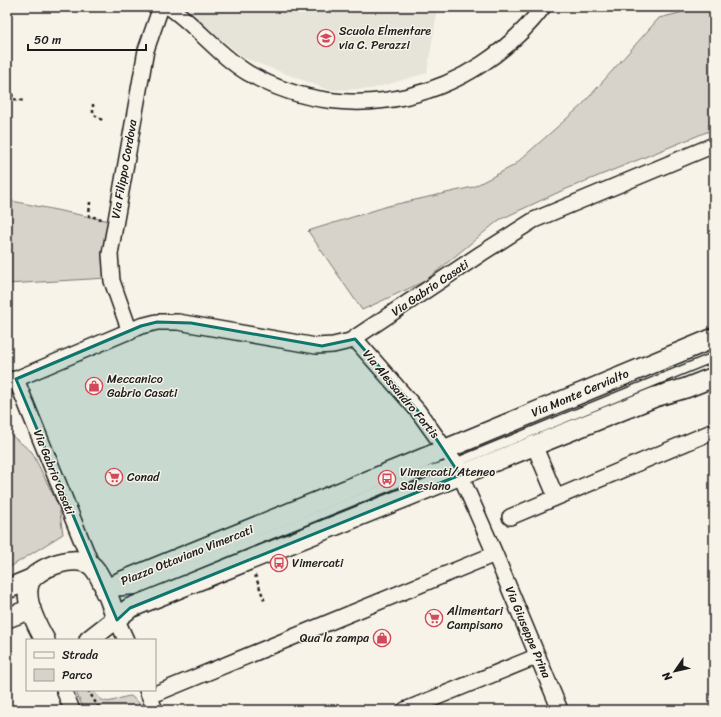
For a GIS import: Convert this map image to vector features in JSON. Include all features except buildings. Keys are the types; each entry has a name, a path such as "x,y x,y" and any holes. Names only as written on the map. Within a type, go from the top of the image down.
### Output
{"street":[{"name":"Via Filippo Cordova","path":"130,332 112,281 110,254 146,50 161,7"},
{"path":"169,7 238,66 266,82 320,99 367,102 388,100 419,94 468,72 493,56 512,41 543,7"},
{"name":"Via Gabrio Casati","path":"92,566 12,379 150,323 166,321 191,323 322,346 342,344 355,339 482,253 534,220 714,145"},
{"name":"Via Monte Cervialto","path":"454,463 714,338"},
{"name":"Via Alessandro Fortis","path":"355,339 408,398 454,463"},
{"path":"90,639 117,620 130,608 422,490 454,463 534,445 654,397 686,388 714,377"},
{"path":"510,517 556,496 714,431"},
{"path":"534,445 556,496"},
{"path":"151,699 495,554 454,463"},
{"name":"Piazza Ottaviano Vimercati","path":"105,592 120,582 454,463"},
{"name":"Via Giuseppe Prina","path":"495,554 560,710"},
{"path":"7,589 31,579 46,569 65,562 79,560 92,566 126,639"},
{"path":"31,579 28,590 31,609 45,639"},
{"path":"7,618 31,609"},
{"path":"405,710 538,656"},
{"path":"64,691 72,710"}],"lane":[{"name":"Via Monte Cervialto","path":"454,463 714,357"}],"path":[{"path":"118,9 128,9 129,7"},
{"path":"11,88 13,99 24,101"},
{"path":"93,104 93,114 102,120"},
{"path":"90,202 89,216 103,219"},
{"path":"249,560 265,602"},
{"path":"89,691 100,710"}],"highlighted area":[{"path":"157,322 191,323 322,346 355,339 418,411 460,475 267,552 130,608 117,620 16,379 141,326"}],"shaded area":[{"name":"Scuola Elmentare via C. Perazzi","path":"182,7 436,7 436,19 427,73 371,89 329,90 244,58"}],"green space":[{"path":"704,7 714,7 714,129 559,192 499,220 425,281 362,310 308,231 388,206 473,187 513,166 582,105 659,18"},
{"path":"7,200 110,221 107,278 7,284"},
{"path":"7,432 32,452 59,507 63,534 7,569"},
{"path":"75,691 94,691 102,700 107,701 131,696 139,703 142,710 84,710"}],"place":[{"name":"Scuola Elmentare via C. Perazzi","path":"326,38"},
{"name":"Meccanico Gabrio Casati","path":"94,386"},
{"name":"Conad","path":"114,477"},
{"name":"Vimercati/Ateneo Salesiano","path":"387,479"},
{"name":"Vimercati","path":"279,563"},
{"name":"Alimentari Campisano","path":"434,618"},
{"name":"Qua la zampa","path":"382,638"}]}
